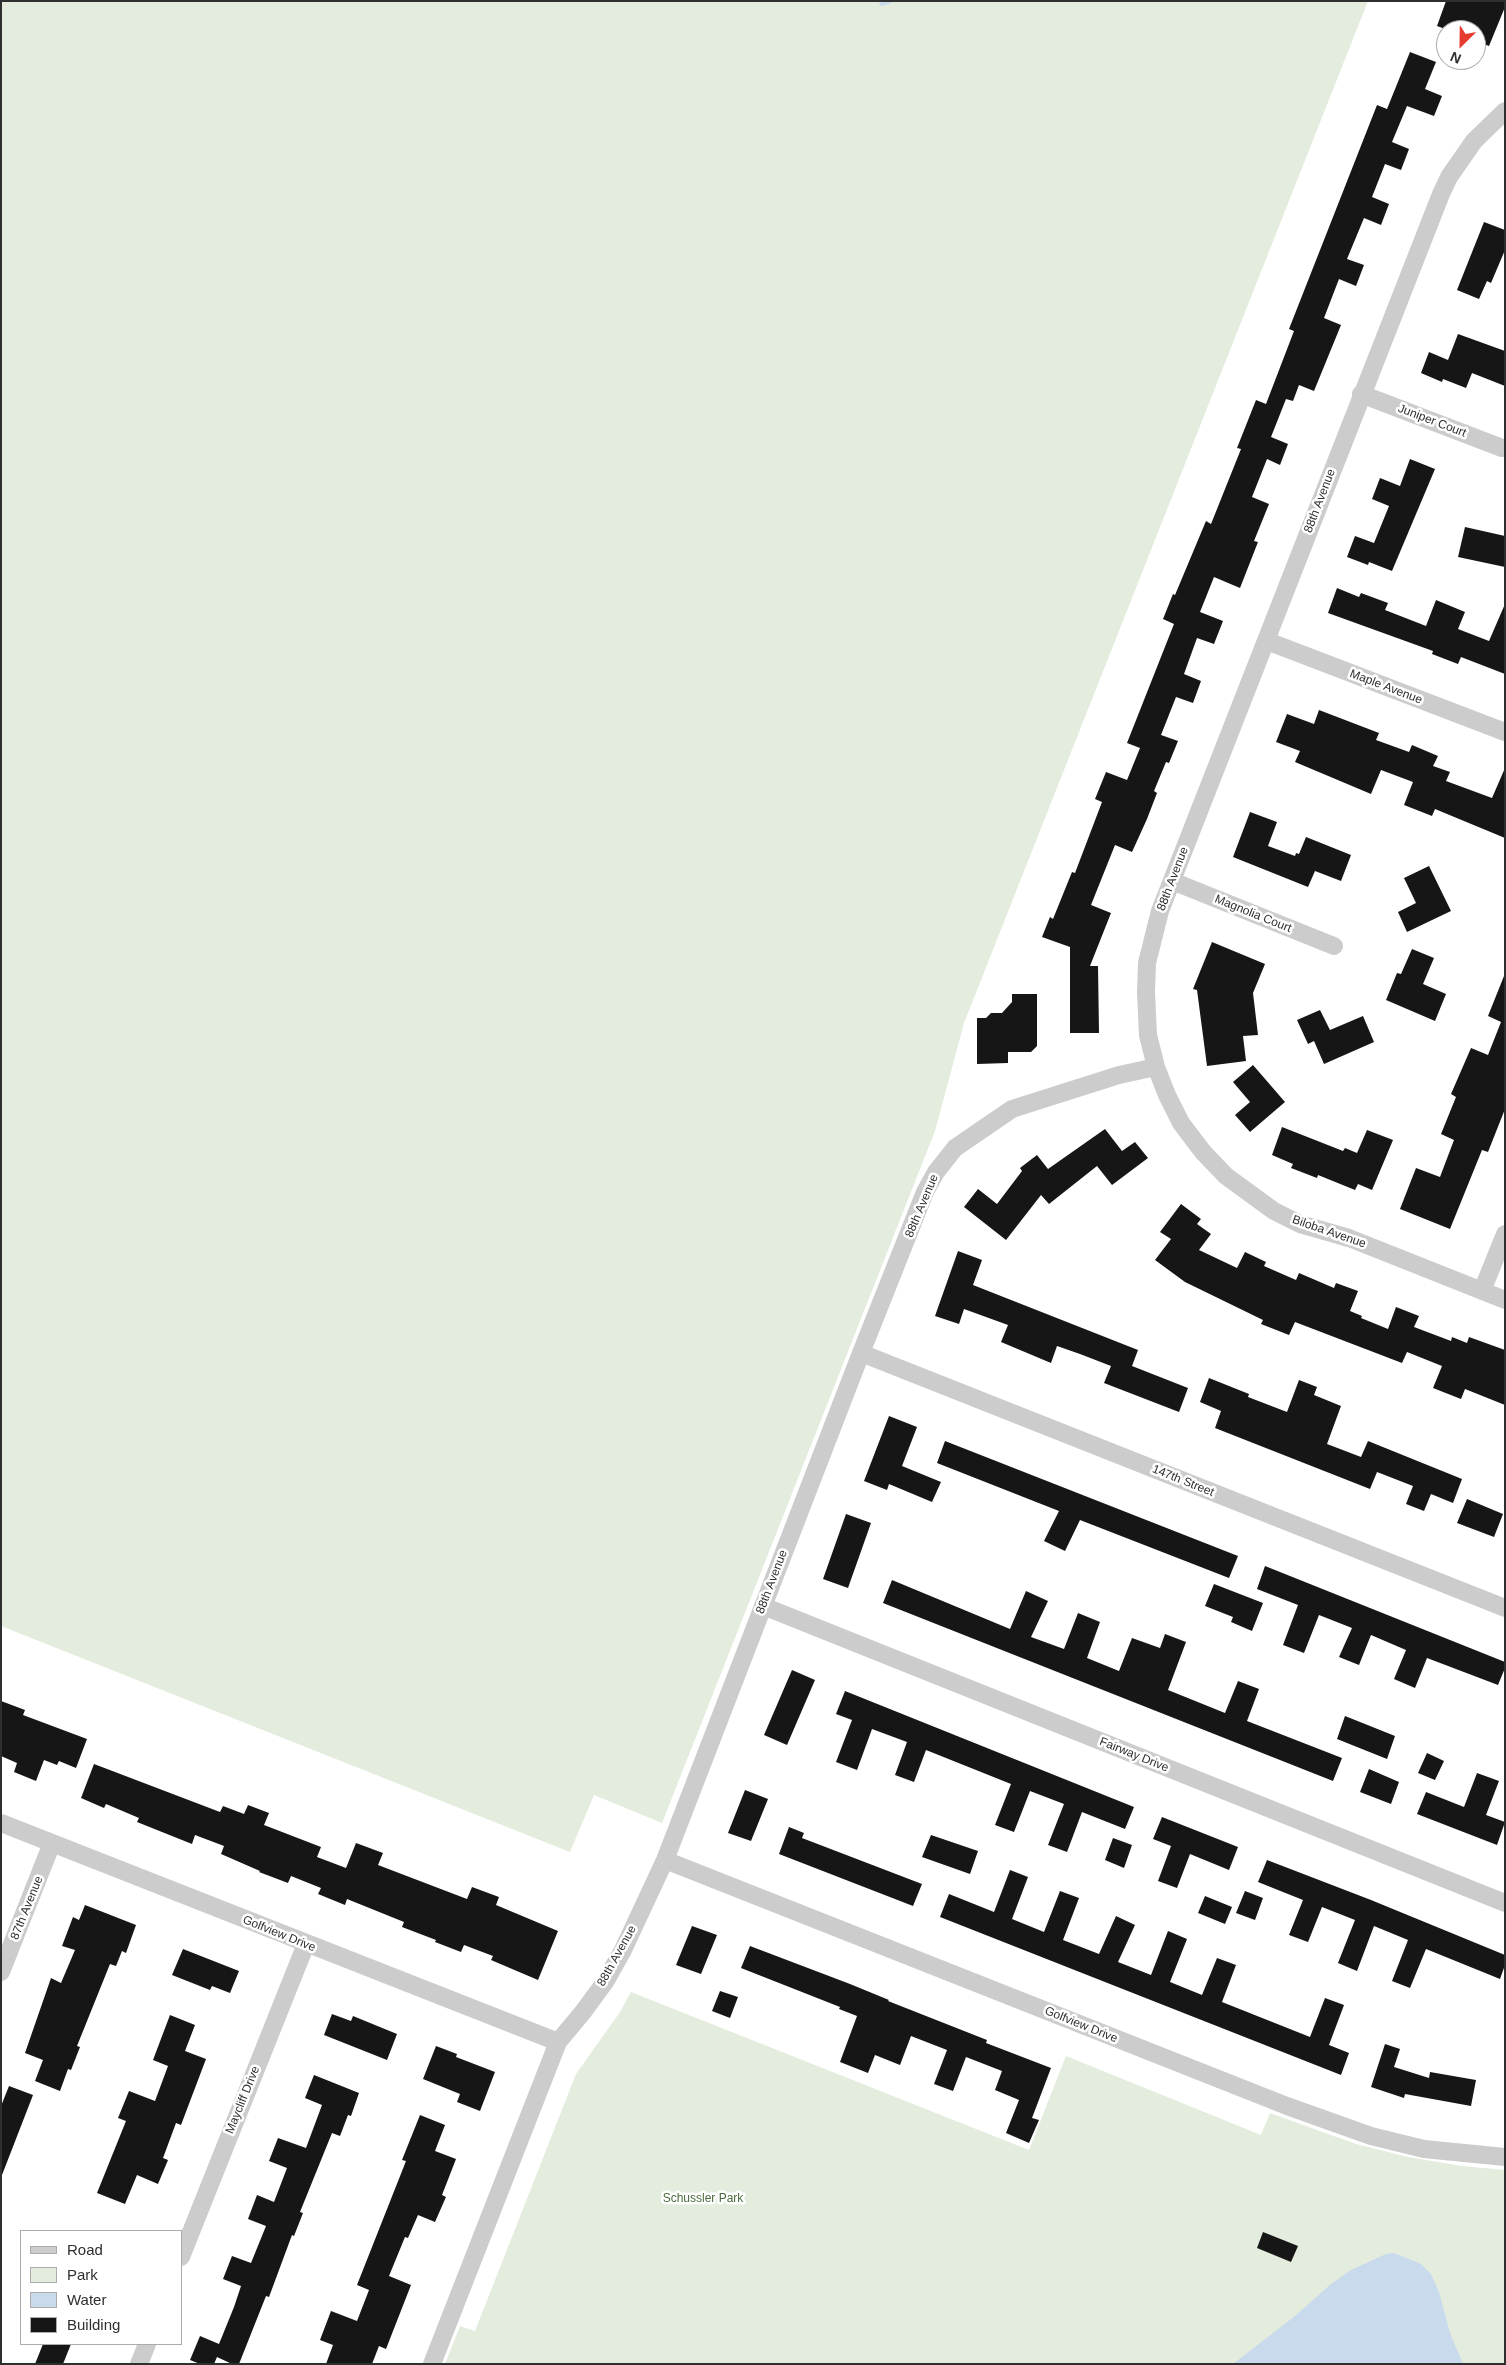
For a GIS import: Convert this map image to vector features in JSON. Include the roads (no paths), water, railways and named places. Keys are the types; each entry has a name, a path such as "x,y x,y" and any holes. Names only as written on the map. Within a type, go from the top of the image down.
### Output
{"street":[{"name":"88th Avenue","path":"432,2364 558,2042 584,2012 605,1982 623,1950 665,1860 925,1192 936,1172 955,1148 1012,1110 1100,1081 1156,1067 1148,1035 1146,1015 1147,963 1157,920 1267,641 1361,394 1449,177 1484,130 1505,111"},
{"name":"Juniper Court","path":"1361,394 1502,448"},
{"name":"Maple Avenue","path":"1267,641 1505,732"},
{"name":"Magnolia Court","path":"1172,881 1334,946"},
{"name":"Biloba Avenue","path":"1156,1067 1181,1123 1203,1152 1226,1176 1254,1197 1300,1224 1349,1238 1505,1300"},
{"path":"1482,1291 1505,1234"},
{"name":"147th Street","path":"862,1353 1505,1608"},
{"name":"Fairway Drive","path":"763,1606 1505,1903"},
{"name":"Golfview Drive","path":"1,1823 558,2042"},
{"name":"87th Avenue","path":"1,1972 52,1843"},
{"name":"Golfview Drive","path":"665,1860 1287,2106 1371,2136 1424,2149 1505,2157"},
{"name":"Maycliff Drive","path":"182,2254 306,1944"},
{"path":"139,2364 147,2345"}],"water":[{"path":"1394,2253 1421,2264 1431,2274 1439,2292 1450,2333 1463,2364 1233,2364 1295,2316 1331,2284 1351,2270 1386,2254"}],"waterway":[{"path":"882,3 889,1"}],"park label":[{"name":"Schussler Park","path":"703,2199"}]}
